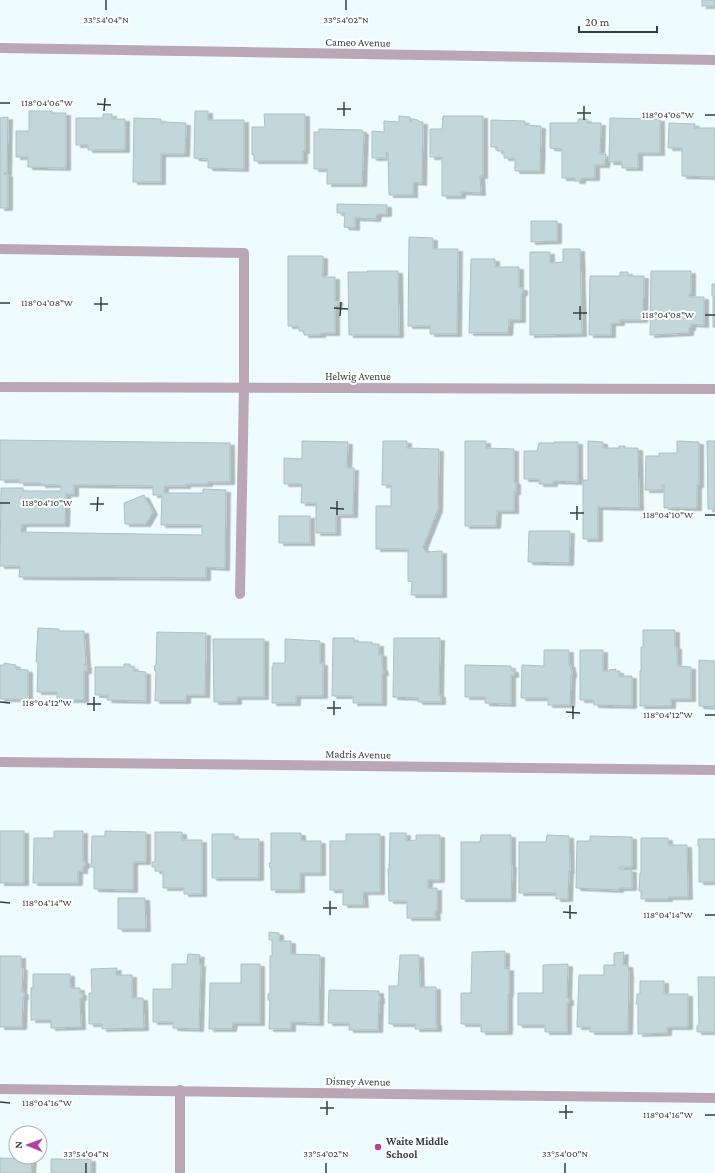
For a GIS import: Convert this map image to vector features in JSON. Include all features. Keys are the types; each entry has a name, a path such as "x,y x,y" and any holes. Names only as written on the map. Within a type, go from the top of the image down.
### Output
{"street":[{"name":"Cameo Avenue","path":"0,48 715,60"},
{"path":"0,249 244,253 244,388 240,594"},
{"name":"Helwig Avenue","path":"0,387 715,389"},
{"name":"Madris Avenue","path":"0,762 715,770"},
{"name":"Disney Avenue","path":"0,1089 180,1090 715,1098"},
{"path":"180,1090 180,1173"}],"building":[{"path":"702,0 715,0 715,6 702,6"},
{"path":"29,111 52,111 52,113 66,113 66,168 28,167 28,157 16,157 16,131 29,131"},
{"path":"195,111 208,111 208,120 244,120 244,169 208,168 208,159 194,158"},
{"path":"103,114 112,114 112,119 125,119 125,150 88,150 88,145 76,145 76,118 103,118"},
{"path":"264,114 305,114 305,151 303,151 303,161 254,161 254,155 252,155 252,127 265,127"},
{"path":"399,116 410,117 410,122 412,119 423,122 422,183 413,182 413,195 389,195 388,153 386,152 387,158 372,158 372,131 384,132 384,121 399,122"},
{"path":"443,116 483,116 483,176 480,176 481,193 461,192 461,196 442,196 442,157 430,157 430,129 442,129"},
{"path":"8,117 7,173 4,174 8,174 8,208 0,208 0,118"},
{"path":"134,118 161,119 161,122 186,123 185,154 161,154 161,182 133,182"},
{"path":"610,118 660,119 660,153 638,153 638,168 622,168 622,162 609,162"},
{"path":"578,119 587,119 587,123 601,123 600,154 606,154 605,165 595,165 595,178 581,178 581,181 575,181 575,178 562,178 562,149 550,148 550,123 578,123"},
{"path":"491,120 525,121 525,125 541,126 540,171 515,171 515,158 504,158 504,151 497,151 497,147 491,147"},
{"path":"669,123 695,124 694,128 715,128 715,177 682,176 682,148 668,148"},
{"path":"319,129 362,130 362,132 364,132 362,184 327,184 327,169 314,169 314,132 319,132"},
{"path":"337,204 387,205 387,214 377,214 376,219 355,218 355,228 344,227 345,213 337,213"},
{"path":"531,221 557,221 557,241 531,242"},
{"path":"409,237 433,238 433,249 458,249 457,334 430,334 430,326 408,326"},
{"path":"563,249 580,249 582,334 530,335 530,252 550,252 550,263 563,262"},
{"path":"288,256 323,256 322,277 335,277 335,301 338,300 338,305 335,305 335,333 304,335 304,331 299,331 299,326 288,326"},
{"path":"471,259 495,259 495,267 519,267 519,288 523,288 523,293 521,293 521,320 509,320 508,333 469,333"},
{"path":"398,271 399,335 349,335 348,272"},
{"path":"651,271 691,271 691,294 689,294 689,297 704,297 704,325 691,324 689,333 650,335"},
{"path":"620,272 628,272 628,276 644,276 643,320 620,320 620,323 611,323 611,335 589,335 590,276 620,276"},
{"path":"712,284 715,284 715,327 713,327"},
{"path":"0,440 230,443 230,482 186,484 186,486 164,486 164,493 203,493 203,489 226,490 225,568 206,567 206,578 19,577 20,566 0,566 1,488 23,488 23,491 61,491 61,485 41,485 41,483 19,483 19,480 0,480","holes":["74,485 153,486 153,495 162,495 161,525 202,525 202,535 21,532 22,524 65,524 66,494 74,494"]},
{"path":"302,441 348,442 347,468 354,468 353,515 336,515 336,533 316,533 316,503 301,503 302,484 284,484 284,458 302,459"},
{"path":"383,441 407,441 407,448 439,449 438,509 423,547 426,552 442,551 442,595 411,595 412,582 408,581 408,549 376,549 376,506 391,506 391,485 382,485"},
{"path":"465,441 486,441 486,448 514,449 514,482 516,482 516,492 514,492 514,511 497,511 496,526 465,526"},
{"path":"588,441 603,442 603,448 619,448 619,446 625,446 625,448 638,448 639,508 598,507 598,539 583,539 583,480 588,480"},
{"path":"677,441 699,442 699,485 697,485 697,508 664,508 664,485 662,485 662,490 645,490 646,456 659,456 659,453 677,453"},
{"path":"707,441 715,441 715,509 708,509"},
{"path":"578,442 578,482 553,481 553,484 539,484 539,479 524,479 524,451 537,451 539,443"},
{"path":"144,495 153,512 146,524 125,524 124,503"},
{"path":"279,516 310,516 310,543 279,543"},
{"path":"529,531 570,531 569,563 528,562"},
{"path":"38,628 59,629 59,631 84,631 86,664 84,665 87,665 87,671 84,671 84,700 57,700 57,692 37,692 38,662 36,662"},
{"path":"643,630 675,630 677,666 691,667 691,699 671,699 671,706 640,706 640,671 641,647 643,647"},
{"path":"157,632 206,633 205,695 186,695 186,701 155,701 156,671 154,666 156,666"},
{"path":"333,638 354,638 354,642 372,642 372,644 379,644 379,654 382,654 382,668 384,673 382,673 382,703 353,703 353,696 332,696"},
{"path":"394,638 440,638 439,695 441,695 441,702 418,702 418,698 393,697"},
{"path":"213,639 264,639 264,697 237,697 237,702 214,702"},
{"path":"285,639 320,641 320,663 323,663 323,696 296,696 296,703 272,703 272,667 273,663 285,663"},
{"path":"544,650 569,650 569,665 571,665 572,670 570,705 548,705 548,698 521,698 522,665 544,666"},
{"path":"580,650 603,650 603,671 616,669 615,671 619,671 619,676 632,676 632,706 594,705 593,700 580,700"},
{"path":"699,660 715,661 715,707 699,706"},
{"path":"4,663 16,665 16,669 28,670 28,699 0,699 0,665 4,665"},
{"path":"124,664 130,664 130,667 134,667 134,671 146,672 146,701 107,700 108,695 95,695 95,667 124,667"},
{"path":"465,665 511,666 511,670 514,670 514,675 511,675 511,704 485,703 485,697 465,697"},
{"path":"0,831 24,831 24,883 0,883"},
{"path":"54,831 83,831 83,861 85,861 85,866 83,866 83,871 78,871 78,883 33,883 34,838 54,838"},
{"path":"105,831 146,832 146,862 133,862 133,890 94,889 94,867 91,867 92,836 105,836"},
{"path":"155,832 182,832 182,840 202,840 202,894 184,894 184,888 163,888 163,871 155,871 155,867 152,867 152,862 155,862"},
{"path":"271,833 301,833 301,841 321,841 321,873 300,873 300,890 271,890 271,868 269,863 271,863"},
{"path":"390,833 406,833 406,841 416,840 416,835 440,835 440,880 428,880 428,888 437,888 437,911 435,911 436,918 407,918 407,901 389,901 388,869"},
{"path":"212,834 234,834 234,839 259,839 259,878 212,878"},
{"path":"346,834 380,834 380,892 363,892 364,905 343,905 343,890 330,890 330,841 346,841"},
{"path":"481,835 511,835 511,899 461,899 461,842 480,842"},
{"path":"547,835 569,836 570,871 568,899 556,899 556,893 519,893 519,842 546,842"},
{"path":"590,836 632,837 632,867 619,867 619,869 632,870 632,888 619,888 619,890 576,888 577,841 590,841"},
{"path":"641,838 668,838 668,845 687,845 688,897 641,899 641,891 639,891 641,873"},
{"path":"698,839 715,839 715,882 699,882"},
{"path":"118,898 145,898 146,929 118,929"},
{"path":"269,932 279,933 279,941 291,941 291,954 320,955 319,1023 291,1022 291,1029 269,1029 270,1000 268,1000 268,994 270,994 270,956 272,956 272,940 269,940"},
{"path":"505,951 505,969 509,968 508,1032 481,1032 481,1024 461,1024 461,993 471,993 472,952"},
{"path":"624,952 623,965 628,965 629,975 628,1032 590,1032 590,1027 577,1027 579,975 604,975 604,965 614,965 614,953"},
{"path":"188,954 200,955 199,1029 173,1028 173,1022 153,1022 153,989 172,989 172,964 187,964"},
{"path":"400,955 419,955 420,987 436,987 437,1029 415,1029 415,1024 389,1024 389,986 398,986"},
{"path":"0,956 21,956 21,968 23,968 22,992 24,992 22,1027 0,1027"},
{"path":"241,964 260,964 260,1023 233,1023 232,1029 209,1029 210,983 241,983"},
{"path":"568,964 567,998 569,998 569,1003 567,1003 567,1032 545,1032 545,1025 518,1025 518,993 543,993 543,965"},
{"path":"117,968 116,975 132,975 132,998 143,998 144,1028 102,1029 102,1024 89,1024 89,993 92,993 91,969"},
{"path":"33,974 70,974 70,988 80,988 80,993 82,993 82,998 80,998 81,1027 51,1028 51,1020 31,1020 31,988 33,988"},
{"path":"698,977 715,977 715,1032 697,1032 697,1026 699,1026"},
{"path":"640,981 664,981 664,994 688,994 688,1027 667,1027 667,1033 638,1034 638,1004 636,1004 637,994 640,994"},
{"path":"329,990 379,991 380,1001 378,1030 349,1030 349,1023 328,1023"},
{"path":"0,1158 8,1158 8,1165 32,1165 31,1173 0,1173"},
{"path":"51,1159 91,1159 92,1173 51,1173"}],"place":[{"name":"Waite Middle School","path":"378,1147"}]}
